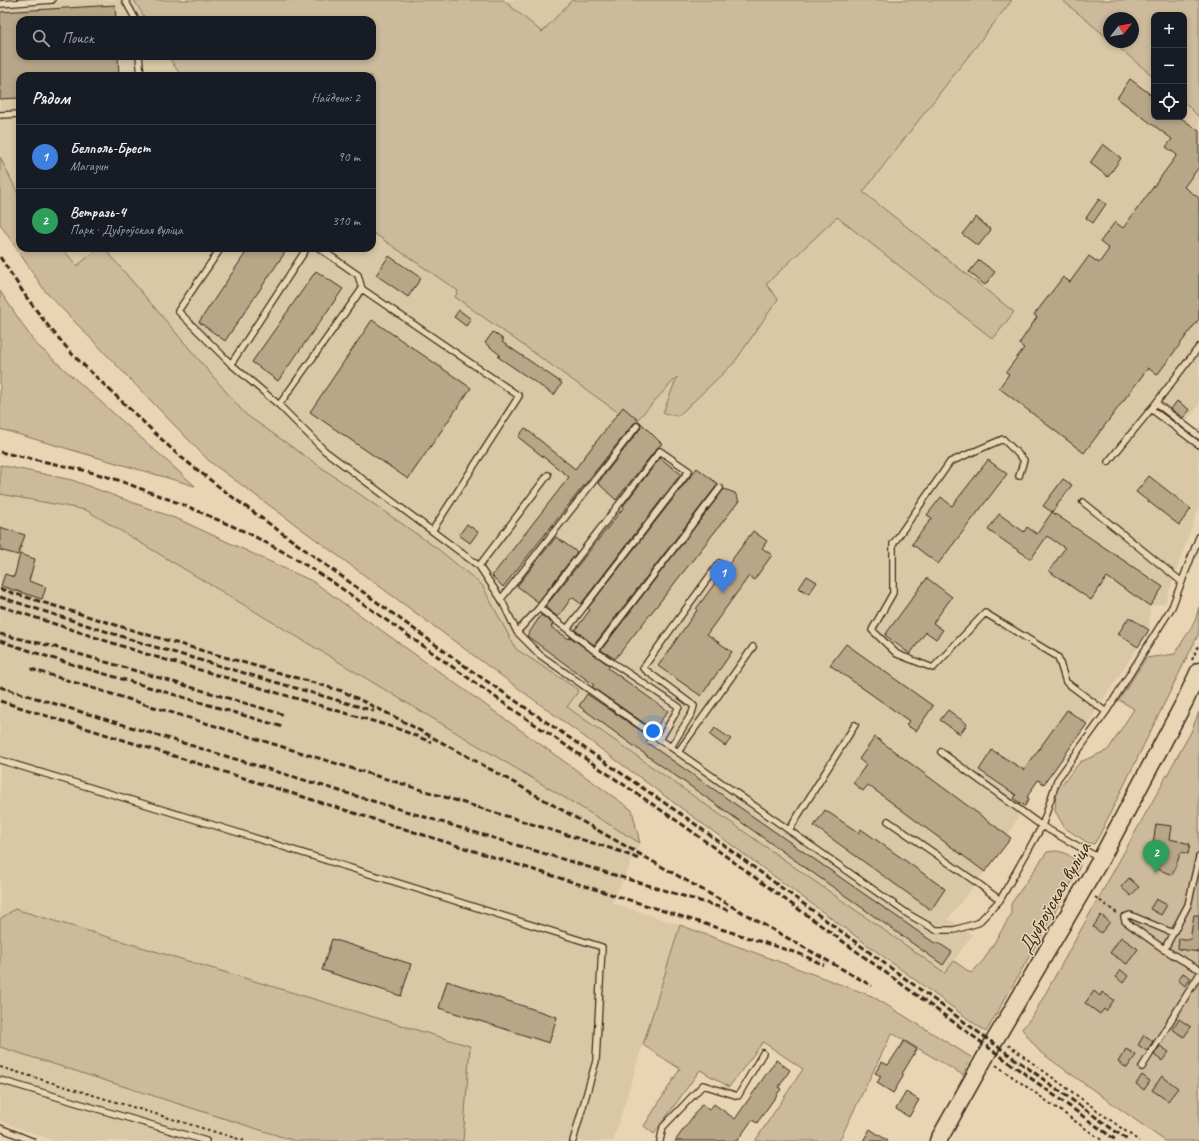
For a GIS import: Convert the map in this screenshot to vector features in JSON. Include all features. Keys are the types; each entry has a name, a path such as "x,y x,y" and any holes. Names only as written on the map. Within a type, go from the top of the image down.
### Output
{"main road":[{"name":"Дуброўская вуліца","path":"938,1141 993,1043 1101,860 1185,701 1199,671"}],"lane":[{"path":"0,4 52,0"},
{"path":"125,0 135,16"},
{"path":"139,60 141,72"},
{"path":"0,115 16,114"},
{"path":"218,252 178,311 230,364 279,405 325,451 479,566 501,599 517,632 540,655 908,914 936,930 954,930 978,923 1000,900 1042,826 1057,780 1106,712 1172,607 1199,537"},
{"path":"230,364 304,252"},
{"path":"325,252 358,275 362,289 519,396 432,531"},
{"path":"279,405 362,289"},
{"path":"1108,462 1199,347"},
{"path":"1156,403 1199,436"},
{"path":"1151,409 1199,445"},
{"path":"501,599 637,426"},
{"path":"1019,476 1024,460 1003,439 950,462 893,544 893,593 872,630 896,654 933,668 985,613 1058,656 1066,682 1106,712"},
{"path":"517,632 539,608 660,451 689,471 567,629"},
{"path":"479,566 548,475"},
{"path":"595,651 720,488"},
{"path":"1083,502 1182,582"},
{"path":"671,747 694,706 643,668 719,563"},
{"path":"539,608 595,651 679,707 660,740"},
{"path":"678,752 753,647"},
{"path":"788,830 855,725"},
{"path":"941,752 1042,826 1101,860"},
{"path":"0,760 243,834 602,947 596,1061 573,1141"},
{"path":"888,821 1000,900"},
{"path":"1164,950 1188,905 1199,857"},
{"path":"1172,933 1130,915 1124,917 1125,921 1164,950 1199,969"},
{"path":"1142,1067 1199,976"},
{"path":"660,1141 663,1127 703,1085 738,1096 763,1053"},
{"path":"0,1080 206,1141"},
{"path":"0,1128 32,1141"}],"path":[{"path":"1090,894 1124,917"},
{"path":"1004,1043 1139,1141"},
{"path":"992,1062 1102,1141"},
{"path":"0,1067 245,1141"}],"shaded area":[{"path":"0,0 134,0 144,16 16,16 16,60 171,60 178,72 16,72 16,190 0,157"},
{"path":"134,0 503,0 542,32 572,0 1012,0 863,192 1014,312 993,339 837,217 766,284 778,299 734,363 678,416 663,413 677,377 637,420 624,408 619,413 455,297 458,291 376,235 376,72 178,72 171,60 376,60 376,16 144,16"},
{"path":"503,0 572,0 542,32"},
{"path":"1012,0 1062,0 1103,34 1103,48 1119,48 1151,74 1151,120 1187,120 1187,105 1199,117 1199,405 1182,427 1199,440 1199,507 1165,603 1150,606 1149,630 1087,724 1044,784 1038,780 1027,797 1029,798 1008,835 1011,838 948,919 972,935 945,973 567,707 579,690 516,649 482,585 438,549 245,414 107,252 376,252 376,235 458,291 455,297 619,413 765,284 863,192"},
{"path":"1062,0 1199,0 1199,117 1187,105 1187,12 1151,12 1151,74 1119,48 1139,48 1139,12 1103,12 1103,34"},
{"path":"0,157 16,190 16,248 0,224"},
{"path":"19,252 65,252 77,266 94,252 107,252 245,414 438,549 482,585 516,649 579,690 567,707 945,973 954,961 971,973 983,961 1011,915 1011,904 1047,852 1058,851 1065,853 1072,858 1080,865 1077,873 986,1032 209,461 45,291"},
{"path":"65,252 94,252 77,267"},
{"path":"0,291 35,343 195,486 0,429"},
{"path":"0,465 72,480 180,520 314,582 632,810 640,843 86,510 0,494"},
{"path":"0,494 86,510 640,843 612,903 680,925 613,1141 55,1141 0,1121"},
{"path":"1199,607 1199,633 1099,836 1094,844 1088,843 1065,828 1055,811 1056,791 1080,762 1108,750 1134,709 1119,700 1146,658 1175,654 1195,621"},
{"path":"1199,712 1199,1141 1165,1141 1040,1052 1022,1029 1034,1014 1191,732"},
{"path":"15,909 470,1046 463,1141 295,1141 0,1047 0,919"},
{"path":"680,925 872,996 971,1057 963,1075 892,1033 839,1141 755,1141 803,1069 763,1042 729,1087 700,1070 654,1134 644,1126 680,1069 643,1045"}],"building":[{"path":"115,5 116,16 16,16 16,60 118,60 119,72 16,72 16,98 0,99 0,12"},
{"path":"1130,79 1151,95 1151,120 1184,120 1199,131 1199,167 1184,187 1199,198 1199,319 1157,375 1148,368 1084,453 999,388 1009,374 1006,372 1024,348 1019,344 1037,317 1034,315 1063,277 1070,282 1089,256 1099,263 1109,249 1100,242 1115,222 1123,228 1177,155 1166,147 1172,139 1117,98"},
{"path":"1103,144 1121,158 1108,177 1090,163"},
{"path":"1099,199 1106,204 1093,223 1086,218"},
{"path":"976,217 991,230 978,246 962,234"},
{"path":"246,252 285,252 225,341 199,322"},
{"path":"389,256 421,278 408,297 376,275"},
{"path":"979,260 995,272 985,285 969,272"},
{"path":"316,271 343,289 278,381 252,362"},
{"path":"459,310 471,319 466,326 454,317"},
{"path":"372,320 471,388 408,479 310,412"},
{"path":"493,332 504,340 502,342 562,383 554,395 498,357 500,355 485,343"},
{"path":"1177,401 1190,410 1183,418 1171,409"},
{"path":"623,407 639,421 662,444 657,448 616,500 598,483 640,429 640,423 634,423 503,587 492,576 569,477 518,437 525,428 575,469"},
{"path":"660,458 681,474 581,604 572,597 558,617 545,607 624,507 623,506"},
{"path":"988,460 1007,474 938,564 912,544 932,518 927,515 941,497 952,506"},
{"path":"697,468 718,484 594,645 575,630 590,610 588,608"},
{"path":"1149,476 1191,509 1179,525 1136,492"},
{"path":"1063,479 1072,485 1052,512 1043,506"},
{"path":"724,489 735,493 739,501 615,659 601,650"},
{"path":"1052,512 1163,587 1150,606 1107,577 1091,600 1049,571 1065,548 1047,536 1031,559 988,530 999,514 1024,532 1027,527 1037,534"},
{"path":"467,524 478,532 470,543 459,535"},
{"path":"0,527 25,535 18,555 0,550"},
{"path":"753,531 767,541 762,548 772,555 754,580 749,576 707,634 732,652 701,696 658,666 697,610 696,609"},
{"path":"556,537 577,552 538,602 517,586"},
{"path":"20,554 35,559 29,581 46,587 42,599 1,586 5,574 14,577"},
{"path":"807,576 817,582 809,594 799,588"},
{"path":"927,578 952,597 933,623 943,630 936,639 926,632 910,654 885,635"},
{"path":"541,615 553,624 551,627 569,639 570,637 610,666 608,668 668,711 654,730 592,687 594,685 527,636"},
{"path":"1129,617 1149,630 1138,647 1118,634"},
{"path":"846,644 933,706 916,731 906,725 909,721 830,665"},
{"path":"587,694 650,737 646,742 936,944 937,942 952,952 943,965 579,706"},
{"path":"948,710 967,724 960,734 940,720"},
{"path":"1067,710 1087,724 1044,784 1038,780 1027,797 1029,798 1025,806 1014,799 1016,795 979,770 992,750 1024,770"},
{"path":"715,728 731,739 725,746 710,735"},
{"path":"875,737 1011,838 985,872 868,785 863,791 853,783 866,765 859,759"},
{"path":"825,810 859,833 861,829 945,889 931,910 814,826"},
{"path":"1156,824 1172,826 1170,839 1190,844 1188,854 1181,852 1172,875 1155,868 1164,846 1153,844"},
{"path":"1129,878 1139,887 1131,896 1121,887"},
{"path":"1156,899 1167,905 1161,915 1150,909"},
{"path":"1101,915 1110,922 1101,933 1093,927"},
{"path":"1194,915 1199,915 1199,952 1178,949 1179,938 1190,940"},
{"path":"1121,937 1138,949 1127,964 1110,953"},
{"path":"332,939 411,964 401,996 322,970"},
{"path":"1121,970 1128,976 1123,983 1116,977"},
{"path":"1183,973 1191,978 1185,986 1178,980"},
{"path":"447,981 557,1017 549,1043 439,1008"},
{"path":"1094,991 1100,996 1102,992 1114,1000 1106,1011 1104,1009 1100,1014 1085,1003"},
{"path":"1179,1019 1191,1027 1184,1037 1172,1029"},
{"path":"1144,1035 1153,1041 1147,1051 1138,1045"},
{"path":"904,1041 917,1049 893,1093 877,1083 881,1076 875,1073 882,1062 888,1065"},
{"path":"1160,1046 1169,1052 1162,1061 1154,1055"},
{"path":"1126,1049 1136,1055 1127,1068 1118,1062"},
{"path":"776,1060 790,1070 779,1087 781,1089 757,1123 752,1120 737,1141 675,1141 702,1104 709,1110 714,1104 735,1119"},
{"path":"1142,1075 1150,1081 1144,1090 1136,1084"},
{"path":"1162,1076 1178,1088 1168,1101 1152,1090"},
{"path":"906,1092 919,1100 909,1117 896,1109"},
{"path":"870,1129 888,1141 863,1141"}],"railway":[{"path":"0,257 27,298 73,355 177,454 227,493 469,669 688,819 1129,1141"},
{"path":"0,452 83,470 115,479 184,505 248,533 291,556 331,581 505,704 683,825 1117,1141"},
{"path":"0,589 145,634 342,691 395,717 474,760 872,986"},
{"path":"0,597 145,644 374,711"},
{"path":"0,606 146,654 396,728 431,742"},
{"path":"0,634 55,647 285,715"},
{"path":"0,641 58,660 283,727"},
{"path":"31,669 619,851 639,859"},
{"path":"0,687 730,911"},
{"path":"0,701 800,954 824,965"}],"place":[{"name":"Белполь-Брест","path":"723,593"},
{"name":"Ветразь-4","path":"1156,873"}]}
